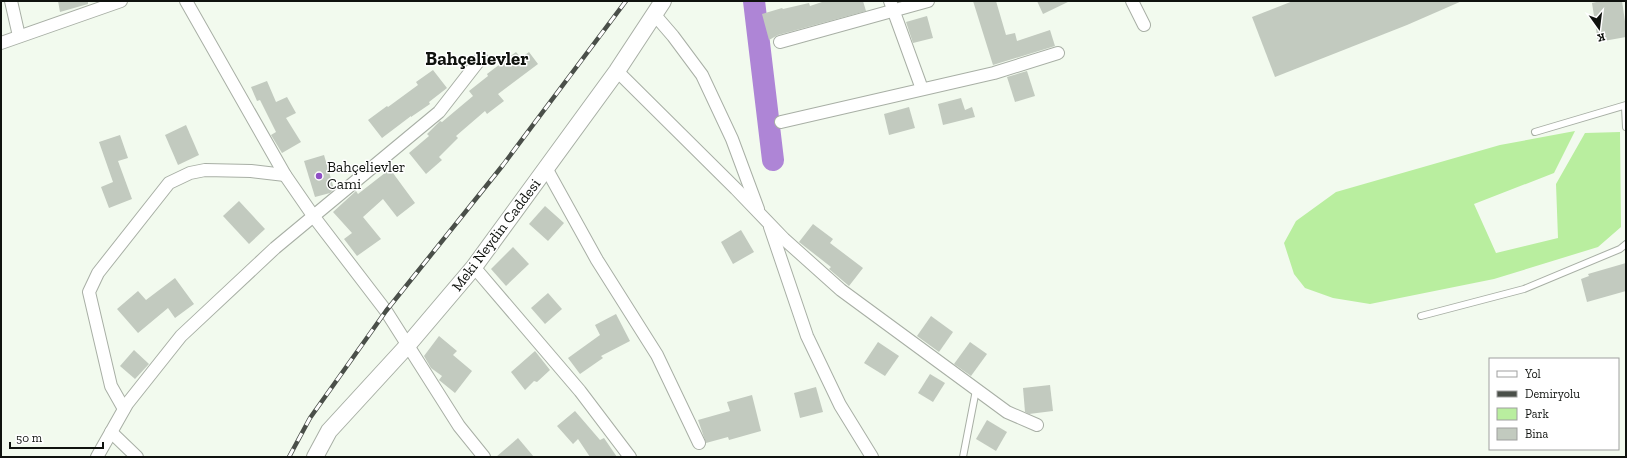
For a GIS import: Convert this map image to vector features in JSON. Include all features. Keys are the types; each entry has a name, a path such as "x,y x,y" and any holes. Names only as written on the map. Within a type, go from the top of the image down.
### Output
{"street":[{"path":"11,1 19,36"},
{"path":"1,43 121,1"},
{"path":"186,1 285,175 314,217 386,311 459,426 484,457"},
{"path":"780,42 891,6 928,1"},
{"path":"1132,1 1144,24"},
{"path":"891,6 922,89"},
{"path":"659,8 673,36 702,75 732,139 760,214"},
{"name":"Meki Neydin Caddesi","path":"315,457 329,431 407,346 474,266 616,71 659,8"},
{"path":"781,122 994,73 1058,53"},
{"path":"97,457 124,409 180,336 275,248 439,112 481,58"},
{"path":"616,71 784,239 840,290 1007,412 1037,425"},
{"path":"546,168 598,260 657,355 699,443"},
{"path":"124,409 111,386 89,292 98,273 169,182 190,173 205,170 251,171 285,175"},
{"path":"768,223 807,336 840,405 872,457"},
{"path":"474,266 580,391 630,457"},
{"path":"111,432 137,457"}],"lane":[{"path":"1535,132 1625,106 1626,127"},
{"path":"1421,316 1524,289 1620,249 1626,244"},
{"path":"963,457 976,390"}],"green space":[{"path":"1575,131 1554,173 1474,204 1496,253 1558,238 1556,184 1585,133 1620,132 1621,227 1598,247 1494,279 1370,304 1333,298 1305,288 1294,274 1284,243 1296,221 1336,192 1500,145"}],"building":[{"path":"58,1 88,1 88,4 60,12"},
{"path":"825,1 863,1 866,11 778,35 769,40 762,14 782,8 809,3 810,6"},
{"path":"973,1 996,1 1006,35 1015,33 1017,41 1050,30 1055,46 993,65"},
{"path":"1037,1 1070,1 1043,14"},
{"path":"1293,1 1462,1 1407,25 1275,77 1252,17"},
{"path":"1601,1 1622,1 1626,37 1598,42 1592,3"},
{"path":"927,16 933,38 913,43 906,22"},
{"path":"516,52 521,58 529,52 538,64 498,94 504,101 487,114 485,111 456,136 458,138 439,157 442,160 426,174 409,153 429,136 427,134 440,121 442,122 473,96 469,91 488,76 487,74"},
{"path":"433,70 447,88 429,102 430,104 382,138 368,120 418,85 416,82"},
{"path":"1027,71 1035,96 1015,102 1007,77"},
{"path":"267,81 276,102 287,97 296,113 286,118 301,142 282,153 271,135 276,132 260,100 257,101 251,87"},
{"path":"961,98 965,110 972,107 975,117 943,125 938,104"},
{"path":"909,107 915,128 889,135 884,114"},
{"path":"186,125 199,155 178,165 165,135"},
{"path":"120,135 128,158 118,161 132,199 109,208 101,187 113,182 99,142"},
{"name":"Bahçelievler Cami","path":"324,155 334,189 330,193 315,197 304,161"},
{"path":"390,169 415,203 397,217 383,199 363,217 381,239 357,256 344,239 352,233 333,212 356,191 358,194"},
{"path":"239,201 265,229 249,244 223,216"},
{"path":"545,206 564,223 548,241 529,224"},
{"path":"813,224 833,239 830,243 863,268 849,286 829,269 831,267 799,242"},
{"path":"741,230 754,252 733,264 721,242"},
{"path":"513,247 529,264 506,286 491,269"},
{"path":"1626,263 1626,291 1587,302 1581,279 1589,276 1588,274"},
{"path":"175,278 194,304 175,318 168,308 138,333 117,309 138,291 146,300"},
{"path":"548,293 562,309 545,324 531,308"},
{"path":"616,314 630,341 601,356 603,358 580,374 568,358 600,335 595,325"},
{"path":"931,316 953,332 939,352 917,336"},
{"path":"439,336 457,351 453,355 472,371 455,393 439,380 442,376 431,368 424,356"},
{"path":"878,342 899,356 885,376 864,363"},
{"path":"970,342 987,354 971,376 954,364"},
{"path":"134,350 149,364 135,379 120,366"},
{"path":"535,351 550,370 537,382 534,381 525,390 511,372"},
{"path":"930,374 945,383 933,402 918,393"},
{"path":"1050,385 1053,411 1029,414 1025,412 1023,388"},
{"path":"816,387 823,412 800,418 794,393"},
{"path":"752,395 761,431 729,440 728,437 706,443 698,420 730,411 727,402"},
{"path":"575,411 600,440 604,438 617,457 590,457 578,439 573,444 557,426"},
{"path":"987,420 1007,432 996,451 976,439"},
{"path":"518,438 534,457 496,457"}],"waterway":[{"path":"754,1 773,160"}],"railway":[{"path":"289,457 310,418 386,311 503,165 626,1"}],"place":[{"name":"Bahçelievler Cami","path":"319,176"}],"district":[{"name":"Bahçelievler","path":"477,58"}]}
